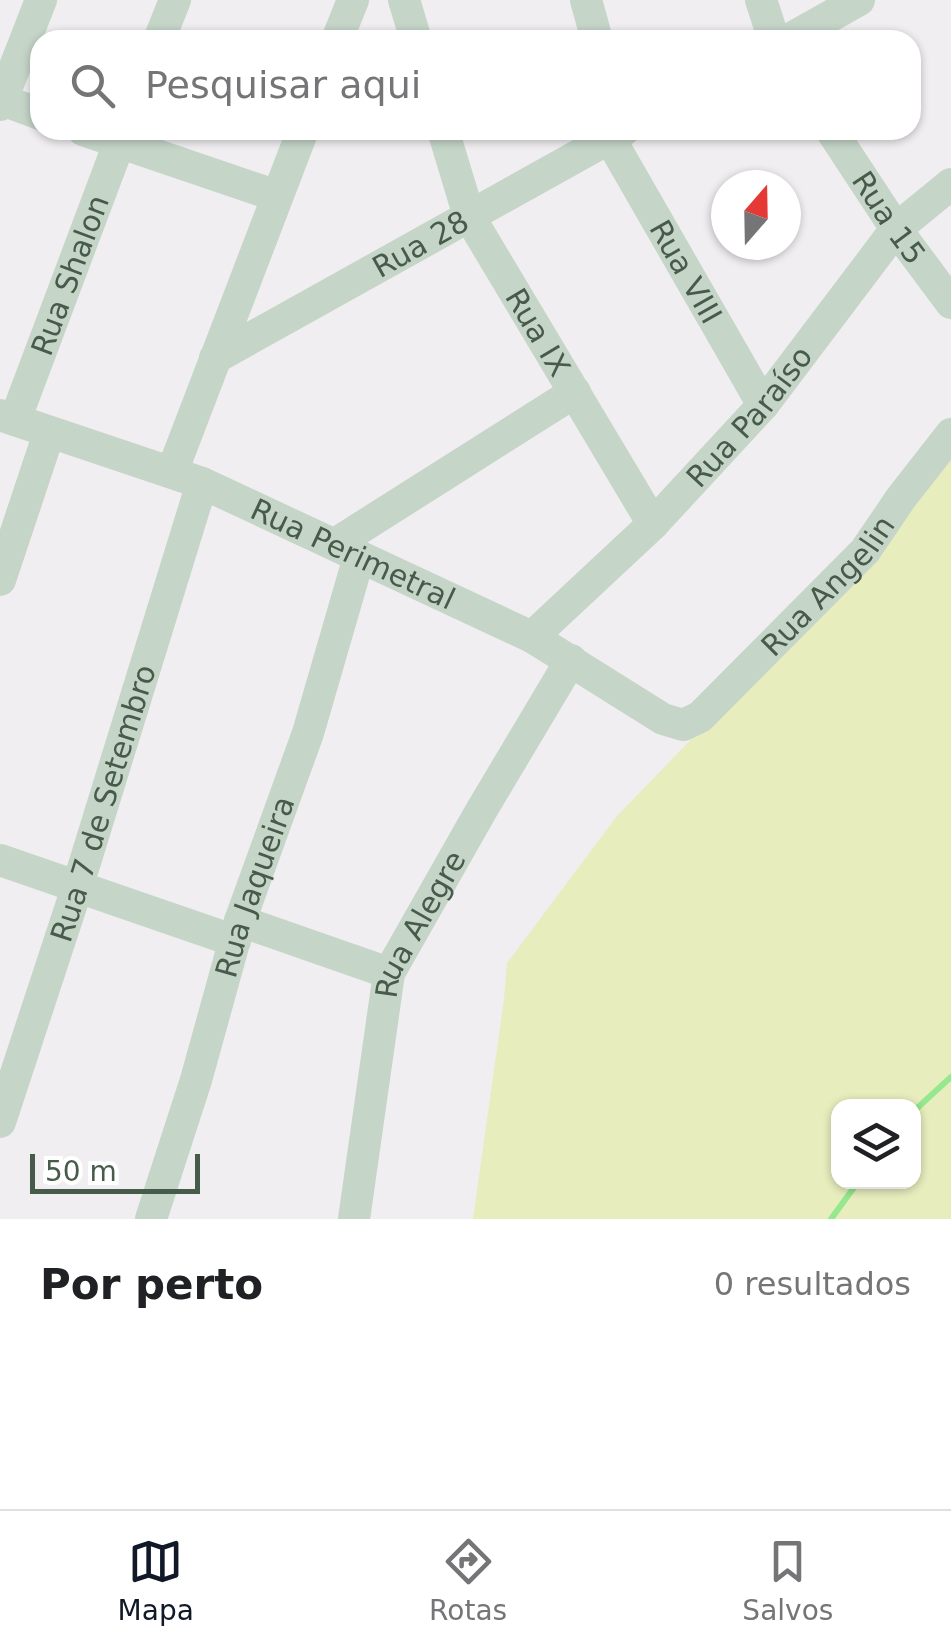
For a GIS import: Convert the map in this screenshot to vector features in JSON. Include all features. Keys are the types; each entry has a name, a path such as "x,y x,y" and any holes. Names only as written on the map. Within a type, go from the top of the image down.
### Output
{"street":[{"path":"30,111 1,102 41,0"},
{"path":"163,30 175,0"},
{"path":"341,30 353,0"},
{"path":"404,0 413,30"},
{"path":"586,0 594,30"},
{"path":"761,0 771,30"},
{"path":"806,30 858,0"},
{"name":"Rua Shalon","path":"7,418 120,140"},
{"path":"129,140 277,196"},
{"name":"Rua 7 de Setembro","path":"0,1122 78,888 215,358 298,140"},
{"name":"Rua IX","path":"446,140 469,216 653,524"},
{"name":"Rua 28","path":"215,358 605,140"},
{"name":"Rua VIII","path":"623,140 763,405"},
{"name":"Rua 15","path":"838,140 951,303"},
{"name":"Rua Paraíso","path":"532,636 653,524 763,405 896,229 951,184"},
{"path":"347,551 575,392"},
{"name":"Rua Perimetral","path":"7,418 187,478 532,636 664,719 688,725"},
{"path":"0,580 49,432"},
{"name":"Rua Angelin","path":"688,725 864,551 951,434"},
{"name":"Rua Jaqueira","path":"152,1219 237,931 308,733 347,551"},
{"name":"Rua Alegre","path":"354,1219 389,973 571,660"},
{"path":"0,860 78,888 389,973"}],"green space":[{"path":"951,443 951,1219 473,1219 507,963 617,816 761,667"}],"waterway":[{"path":"921,1105 951,1077"},
{"path":"831,1219 853,1189"}]}
